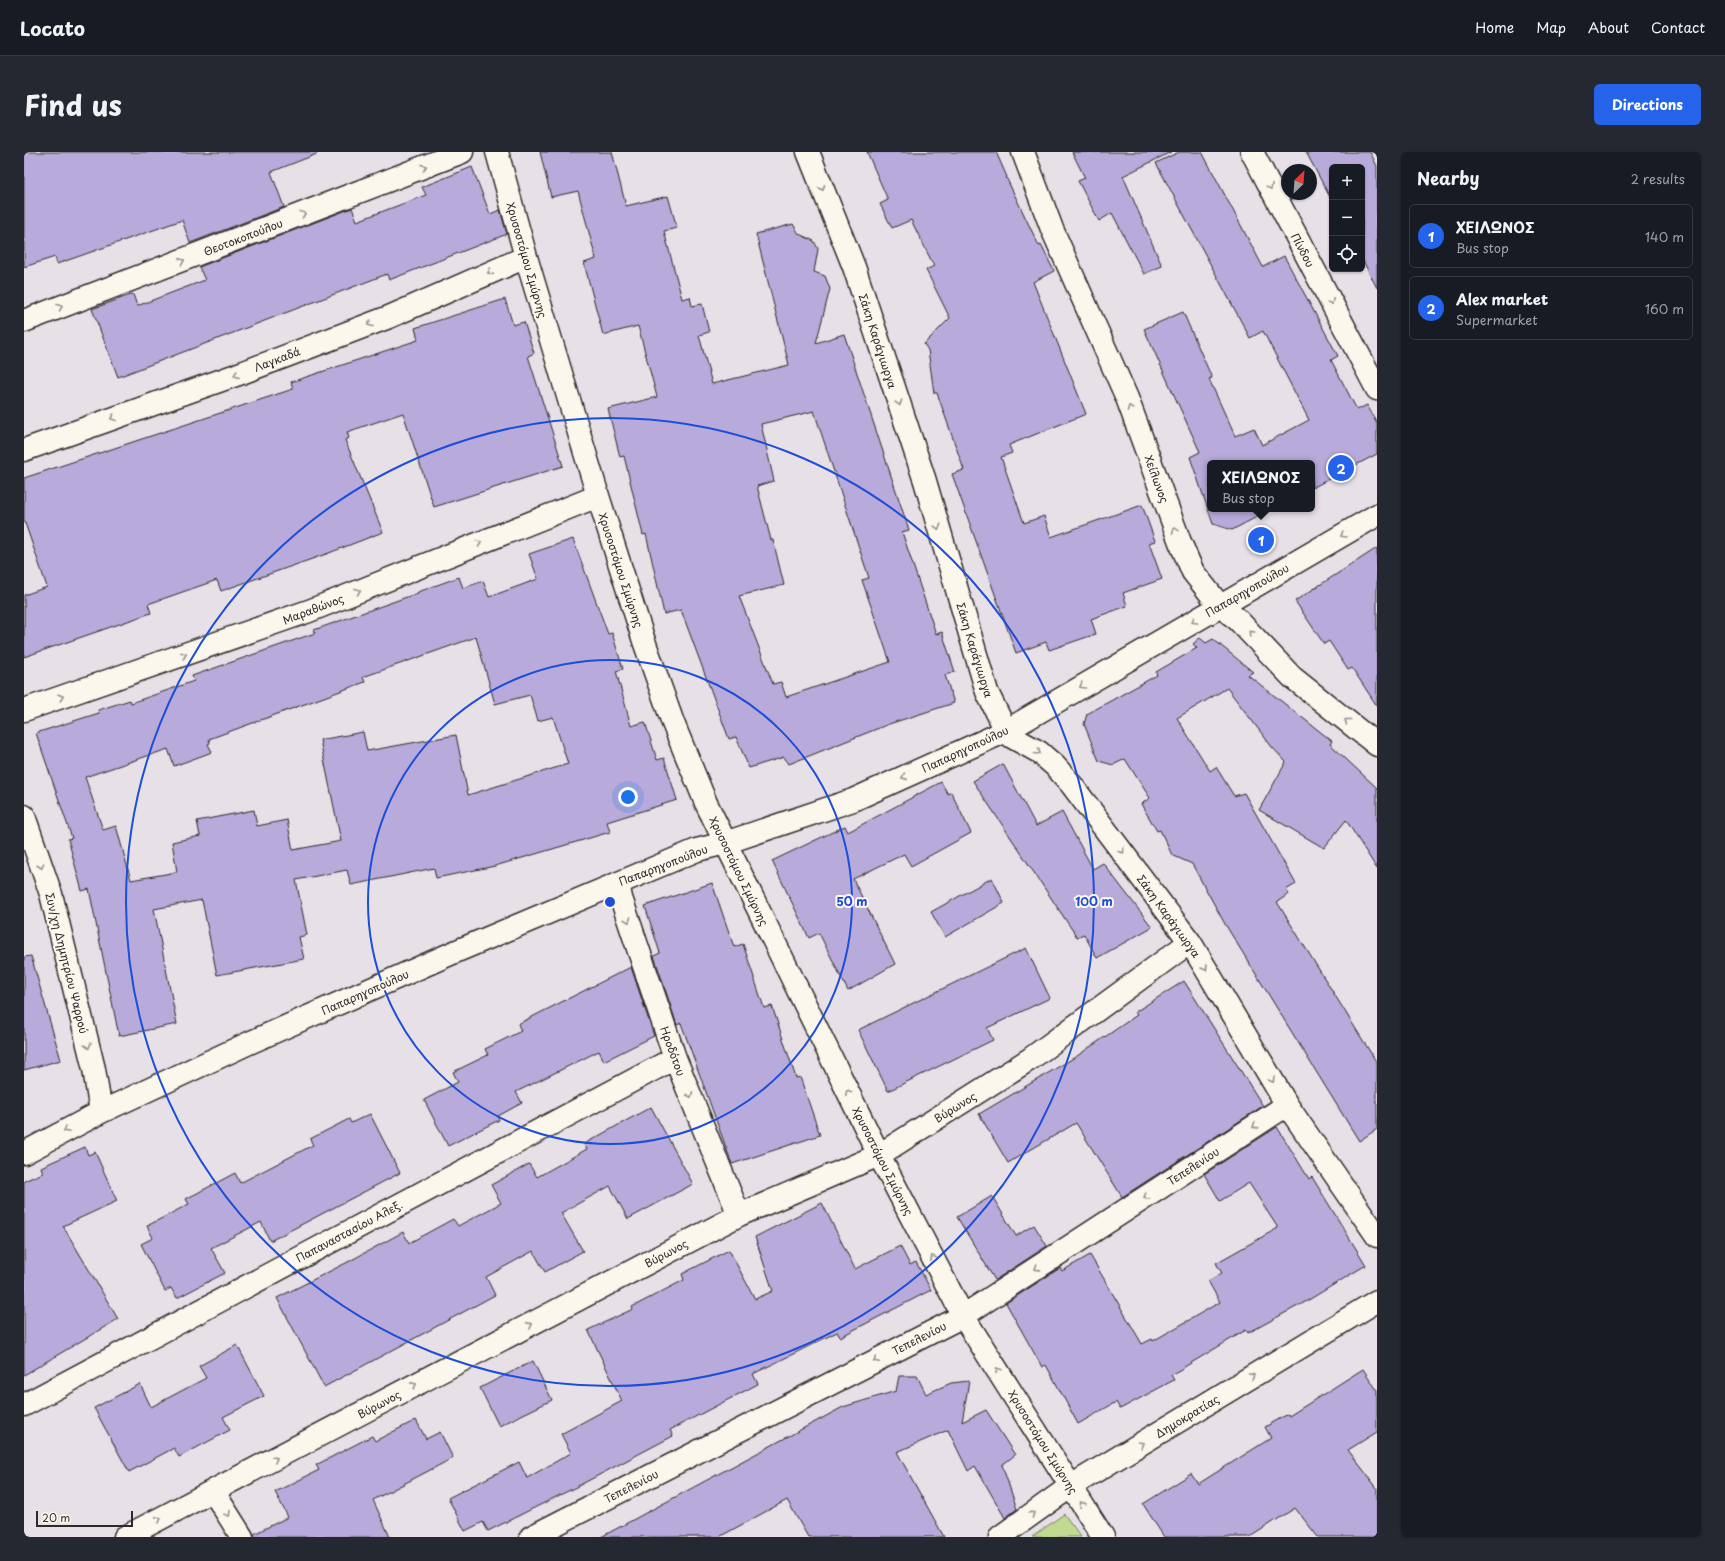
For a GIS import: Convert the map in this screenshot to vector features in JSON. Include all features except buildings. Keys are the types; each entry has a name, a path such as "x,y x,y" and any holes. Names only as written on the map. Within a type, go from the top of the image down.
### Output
{"street":[{"name":"Θεοτοκοπούλου","path":"24,321 462,152"},
{"name":"Χρυσοστόμου Σμύρνης","path":"497,152 526,257 598,496 644,641 673,722 706,803 879,1155 963,1316 1103,1537"},
{"name":"Σάκη Καράγιωργα","path":"808,152 854,266 925,481 987,692 1006,731 1012,737 1039,752 1055,766 1071,784 1190,942 1287,1105 1377,1236"},
{"name":"Χείλωνος","path":"1023,152 1052,229 1127,398 1180,542 1193,572 1220,606 1237,619 1292,677 1374,739"},
{"name":"Πίνδου","path":"1252,152 1377,390"},
{"name":"Λαγκαδά","path":"24,450 243,372 389,317 526,257"},
{"name":"Μαραθώνος","path":"24,710 309,611 598,496"},
{"name":"Παπαρηγοπούλου","path":"24,1153 101,1112 249,1043 436,960 697,850 725,843 853,800 1006,731 1377,515"},
{"name":"Συν/χη Δημητρίου Ψαρρού","path":"24,816 51,894 94,1068 101,1112"},
{"name":"Ηροδότου","path":"618,883 621,898 675,1058 740,1215"},
{"name":"Βύρωνος","path":"125,1537 740,1215 879,1155 1030,1059 1190,942"},
{"name":"Παπαναστασίου Αλεξ.","path":"24,1405 675,1058"},
{"name":"Τεπελενίου","path":"531,1537 963,1316 1287,1105"},
{"name":"Δημοκρατίας","path":"1000,1537 1071,1486 1377,1301"},
{"path":"213,1491 242,1537"}],"green space":[{"path":"1064,1514 1081,1537 1032,1537"}],"place":[{"name":"Alex market","path":"1341,468"},
{"name":"ΧΕΙΛΩΝΟΣ","path":"1261,540"}]}
